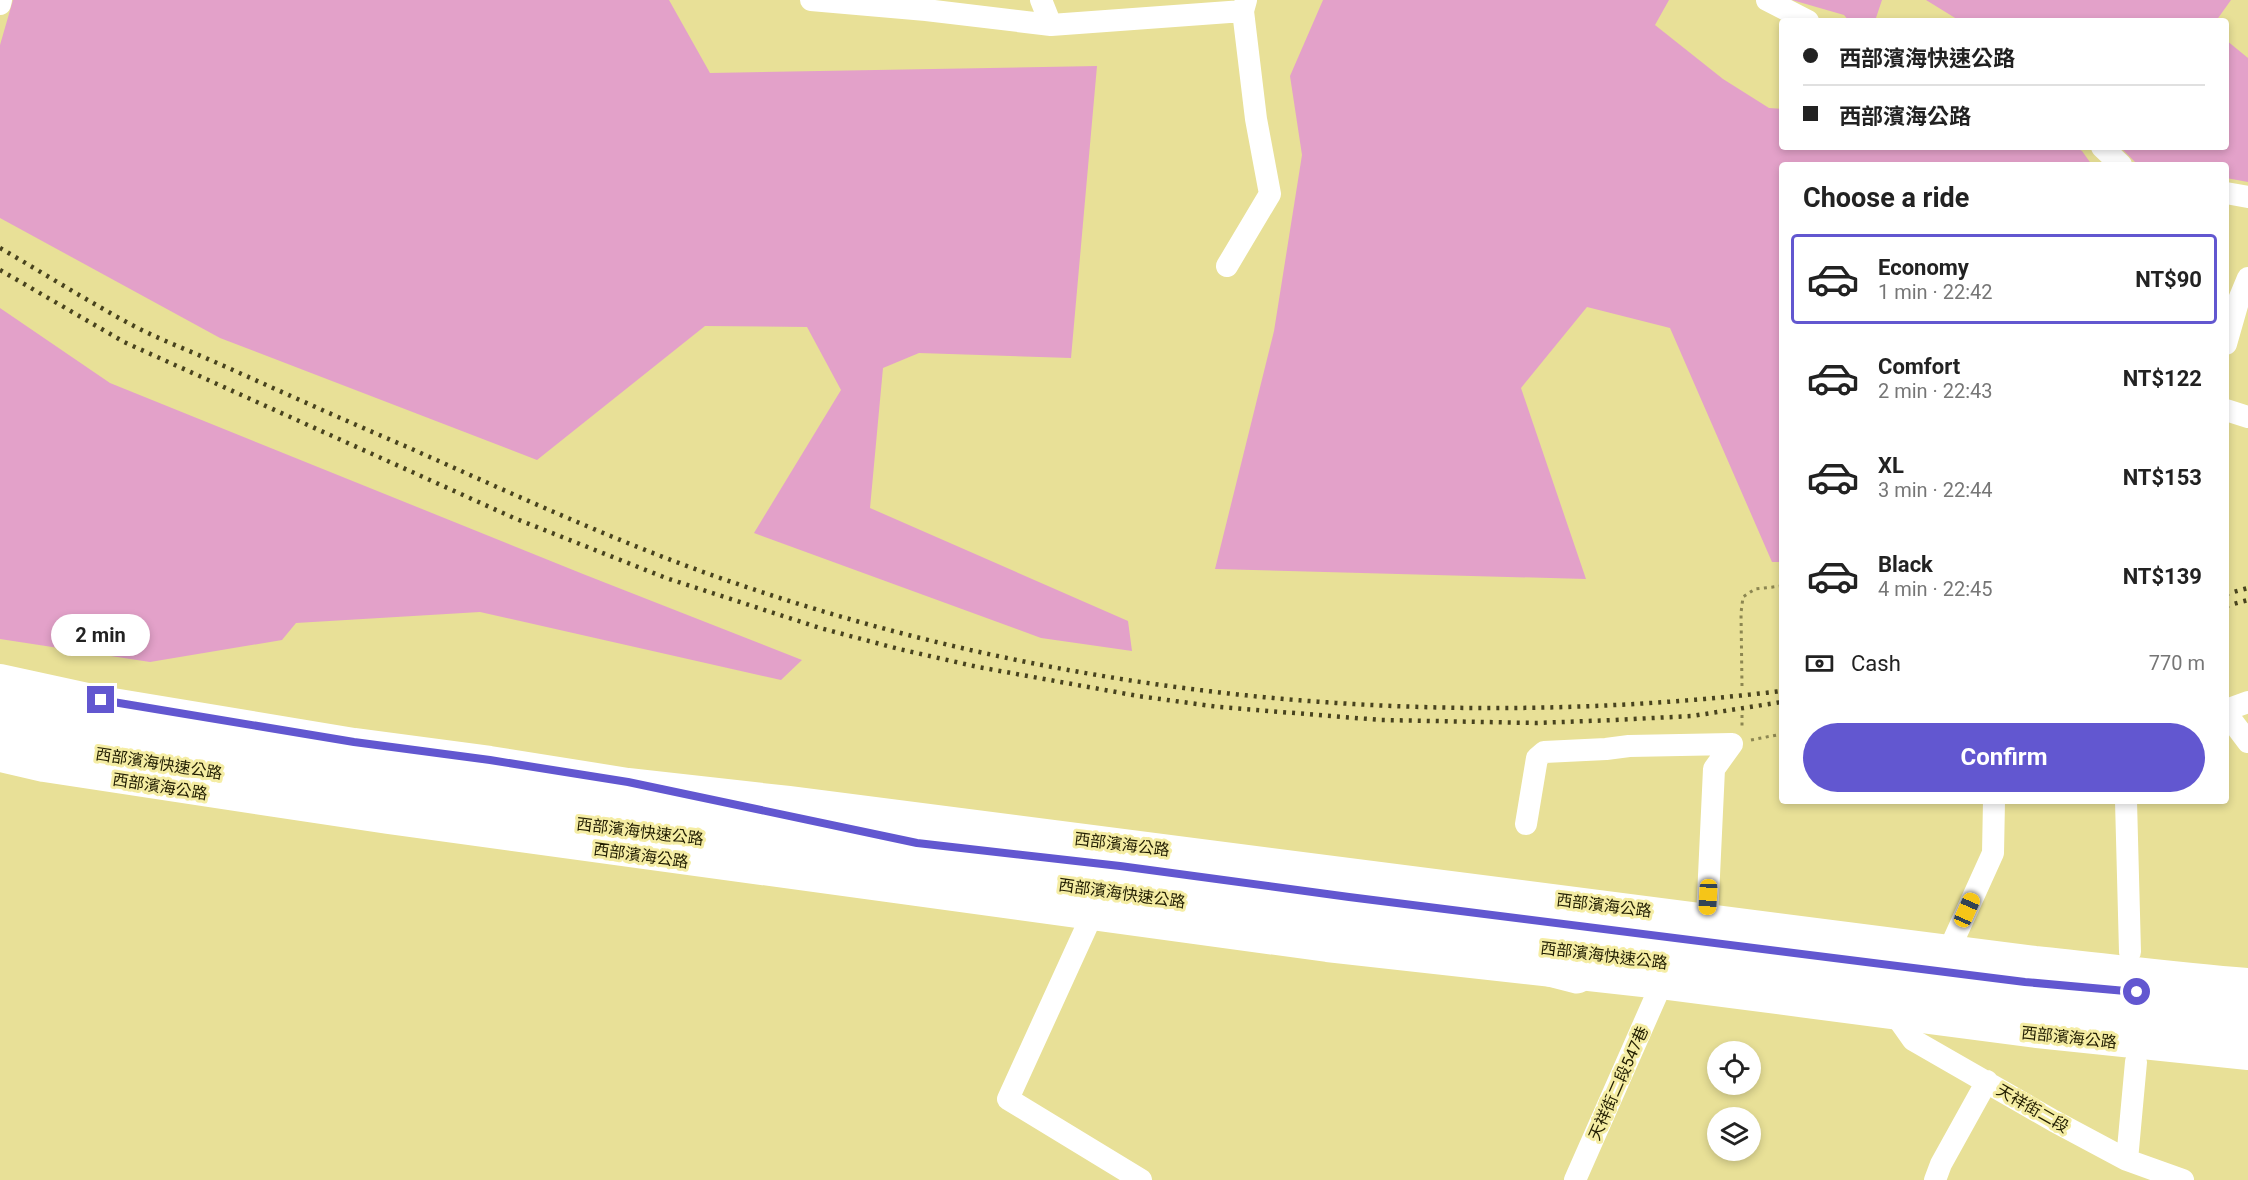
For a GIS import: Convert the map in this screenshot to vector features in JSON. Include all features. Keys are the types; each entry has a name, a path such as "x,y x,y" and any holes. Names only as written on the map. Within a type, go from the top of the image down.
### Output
{"highway":[{"name":"西部濱海快速公路","path":"0,705 73,721 369,769 917,843 1120,866 1361,899 2025,982 2248,1003"},
{"name":"西部濱海快速公路","path":"0,732 58,746 216,772 640,832 995,876 1404,932 1557,948 1794,980 2248,1031"},
{"path":"628,782 917,843"},
{"path":"1404,932 1577,977"}],"main road":[{"name":"西部濱海公路","path":"0,678 101,700 239,723 628,782 789,800 1707,918 2196,978 2248,982"},
{"name":"西部濱海公路","path":"0,758 44,768 388,820 1327,948 1660,986 2037,1034 2248,1056"}],"street":[{"path":"811,0 924,5 1051,25 1244,5 1256,119 1270,194 1227,266"},
{"path":"1041,0 1051,25"},
{"path":"1767,0 1802,18"},
{"path":"2105,150 2118,162"},
{"path":"2229,194 2248,197"},
{"path":"2229,334 2248,278"},
{"path":"2229,411 2248,417"},
{"path":"2229,710 2248,702"},
{"path":"2229,715 2248,742"},
{"path":"1526,824 1537,758 1544,752 1629,746 1732,744"},
{"path":"1707,918 1714,769 1732,744"},
{"path":"1950,948 1993,853 1994,804"},
{"path":"2126,804 2130,952"},
{"path":"1092,915 1008,1099 1141,1180"},
{"name":"天祥街二段547巷","path":"1575,1180 1660,986"},
{"name":"天祥街二段","path":"1896,1016 1913,1040 2054,1121 2127,1160 2183,1180"},
{"path":"2127,1160 2136,1062"},
{"path":"1935,1180 1941,1164 1987,1081"}],"path":[{"path":"1742,686 1741,613 1743,597 1755,589 1779,586"},
{"path":"1732,744 1779,735"}],"shaded area":[{"path":"13,0 669,0 710,73 1097,66 1071,358 919,353 883,368 870,508 1128,621 1132,651 1041,638 754,533 841,390 807,327 705,326 537,460 220,338 0,218 0,45"},
{"path":"1323,0 1669,0 1655,25 1723,79 1769,108 1779,109 1779,150 2080,150 2090,162 1779,162 1779,562 1772,562 1670,328 1587,307 1521,388 1586,579 1215,569 1274,331 1302,155 1290,76"},
{"path":"1792,0 1882,0 1876,18 1846,18 1844,15"},
{"path":"1926,0 2231,0 2218,18 1955,18"},
{"path":"2229,42 2248,58 2248,182 2229,179 2229,162 2135,162 2123,150 2229,150"},
{"path":"0,308 110,383 802,660 781,680 480,612 296,623 282,640 150,662 0,639"}],"railway":[{"path":"0,248 114,315 153,335 604,533 726,580 854,620 984,653 1115,678 1248,696 1381,705 1514,708 1648,703 1779,691"},
{"path":"0,270 124,342 514,518 666,578 820,628 899,649 978,667 1138,696 1219,707 1381,720 1536,723 1614,720 1692,716 1779,702"},
{"path":"2229,593 2248,588"},
{"path":"2229,605 2248,600"}],"route":[{"path":"101,700 354,742 490,760 628,782 917,843 1120,866 2025,982 2137,992"}]}
